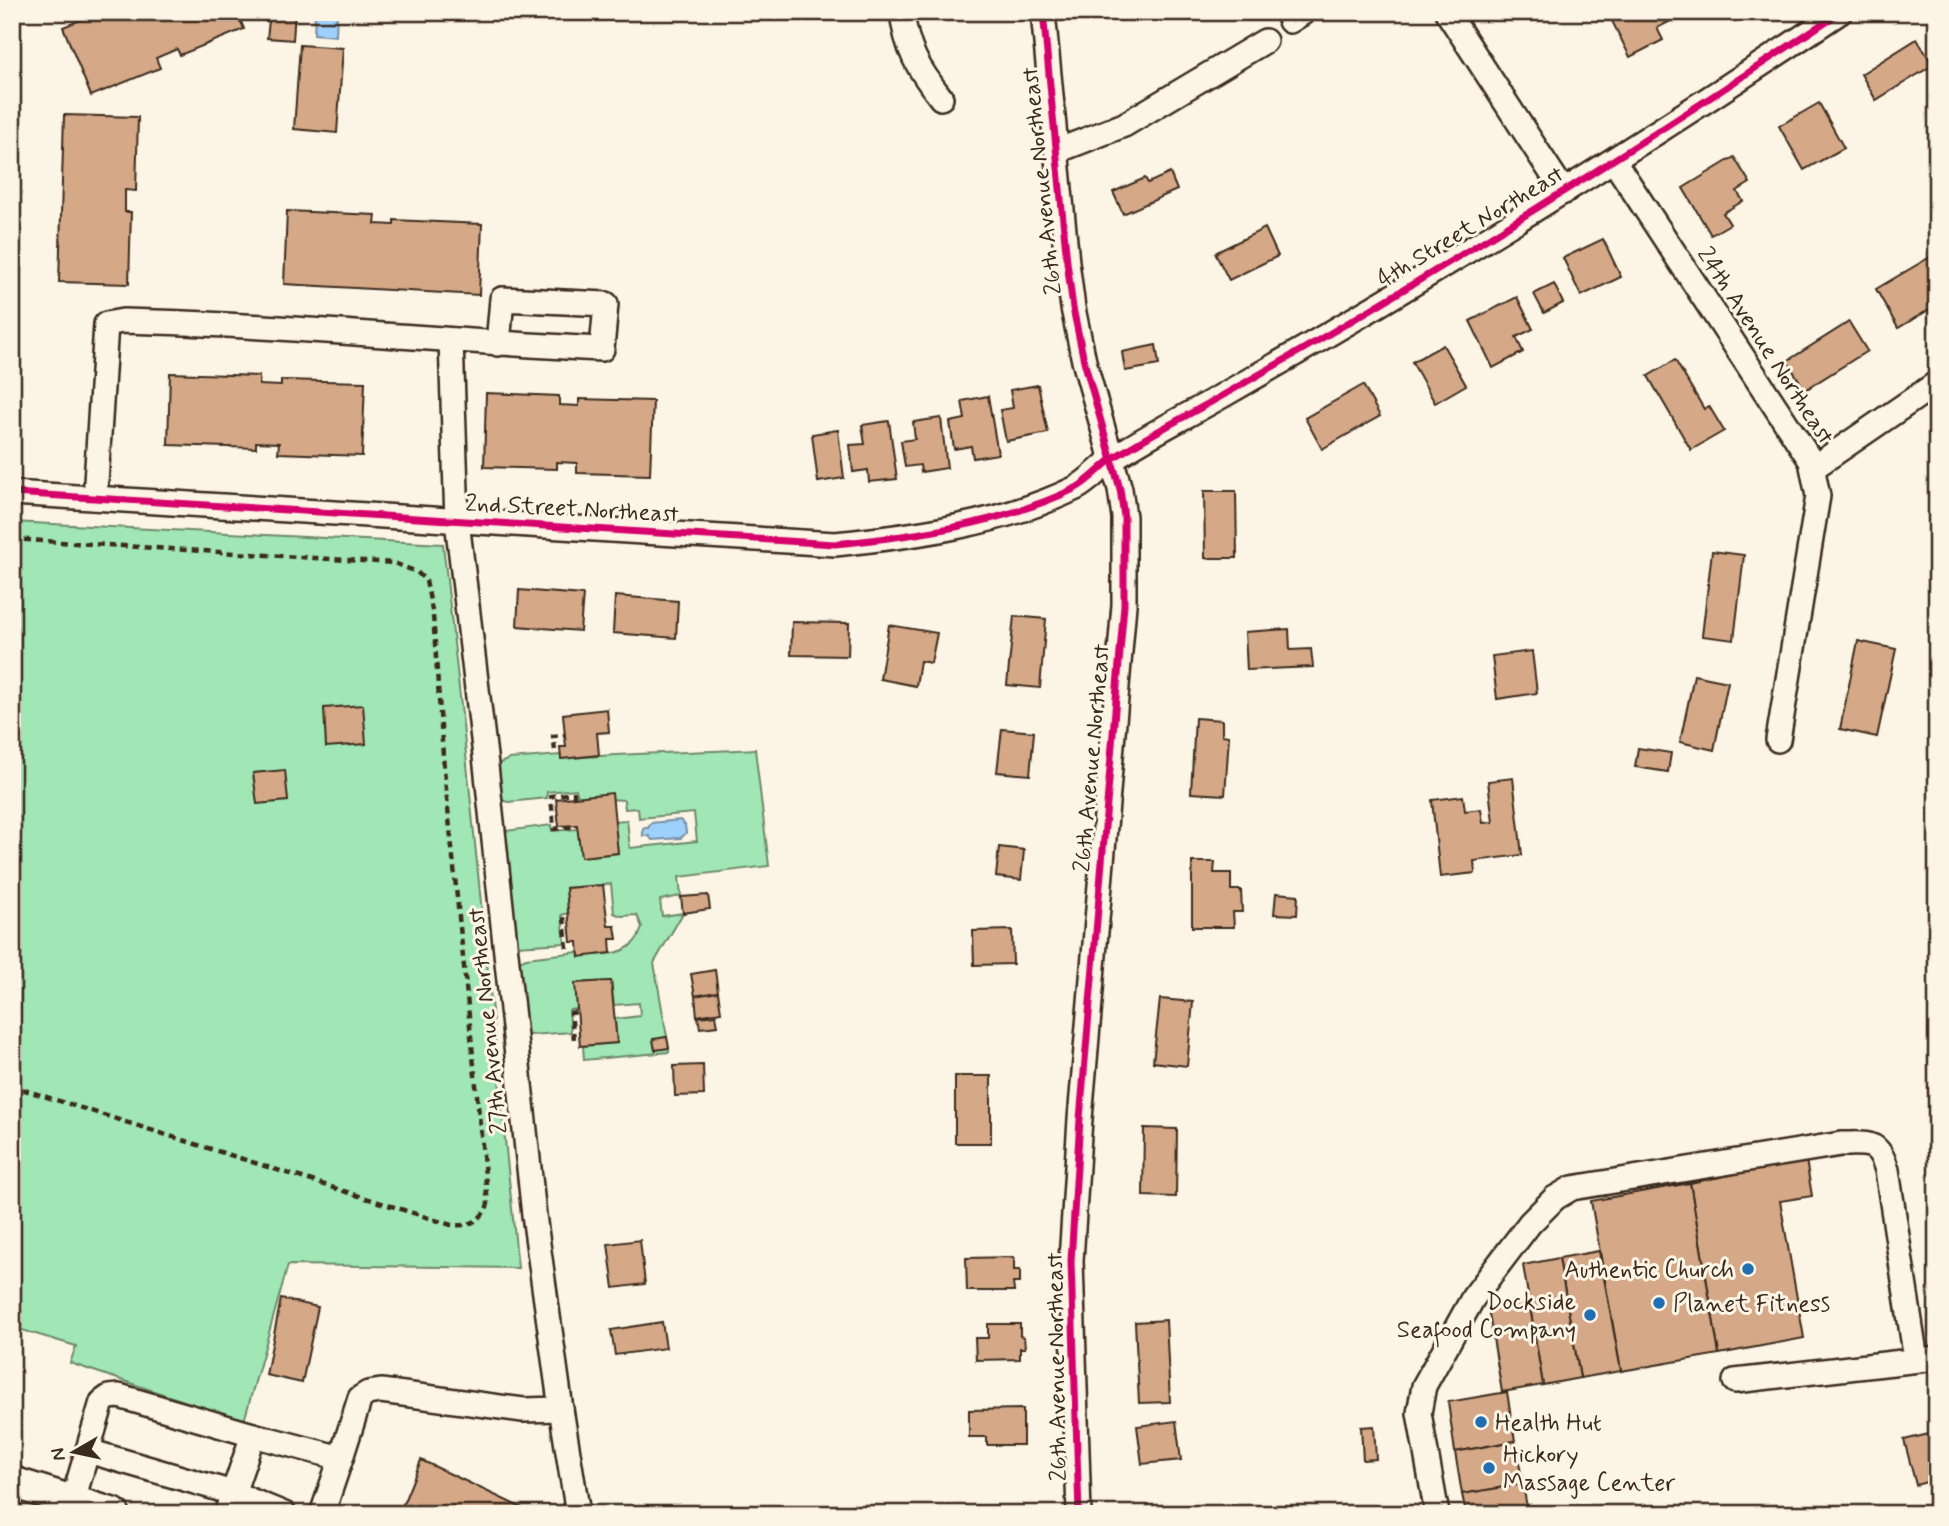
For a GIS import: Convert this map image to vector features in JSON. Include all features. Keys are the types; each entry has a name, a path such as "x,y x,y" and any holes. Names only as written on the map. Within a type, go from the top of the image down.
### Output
{"main road":[{"path":"12,1482 114,1514"}],"street":[{"path":"902,12 909,49 920,72 941,98"},
{"name":"26th Avenue Northeast","path":"1043,12 1073,308 1124,517 1124,594 1080,1119 1071,1261 1079,1514"},
{"path":"1447,12 1564,192"},
{"name":"4th Street Northeast","path":"1112,459 1290,357 1564,192 1674,123 1840,12"},
{"path":"1056,151 1124,125 1265,41"},
{"name":"24th Avenue Northeast","path":"1614,161 1811,461 1813,468 1818,496 1778,740"},
{"path":"95,498 106,324 123,321 182,323 498,344 602,349 606,304 502,299 498,344"},
{"name":"27th Avenue Northeast","path":"452,340 457,521 533,1202 578,1514"},
{"path":"1813,468 1937,383"},
{"name":"2nd Street Northeast","path":"12,493 835,544 914,536 1004,515 1078,487 1112,459"},
{"path":"1437,1514 1419,1413 1424,1386 1473,1298 1531,1223 1555,1198 1572,1188 1841,1144 1870,1144 1878,1148 1888,1170 1926,1359 1735,1381"},
{"path":"322,1514 360,1398 368,1393 382,1391 523,1410 561,1409"},
{"path":"73,1500 102,1402 109,1397 119,1396 341,1458"},
{"path":"229,1504 253,1435"},
{"path":"88,1451 229,1504 284,1514"}],"path":[{"path":"12,539 394,563 417,572 426,581 433,615 444,769 488,1204 485,1212 473,1223 451,1225 12,1086"},
{"path":"555,750 554,736 565,735"},
{"path":"574,797 574,793 551,796 554,829 577,826"},
{"path":"567,948 564,917 568,916"},
{"path":"574,1039 571,1013 578,1012"}],"green space":[{"path":"12,522 443,544 518,1268 288,1265 244,1421 70,1363 76,1346 12,1327"},
{"path":"755,749 769,866 679,877 681,896 660,900 662,916 683,913 654,963 667,1037 653,1040 655,1050 669,1048 669,1052 584,1060 583,1046 617,1043 615,1019 640,1016 639,1003 614,1005 611,981 576,984 577,1009 569,1010 571,1032 530,1035 524,1033 517,962 526,958 578,952 579,956 616,952 632,944 642,927 637,915 621,916 614,913 611,884 566,888 568,913 562,915 565,943 516,946 505,831 551,825 552,831 578,829 581,857 618,853 615,821 627,820 630,848 697,841 694,813 639,818 638,808 625,809 624,800 578,797 576,789 547,792 547,798 508,802 501,800 498,764 509,759 561,755 562,759"}],"water":[{"path":"315,12 337,12 336,36 314,34"},
{"path":"680,820 685,825 686,833 681,838 652,840 649,836 643,836 643,828 648,828 651,823"}],"building":[{"path":"100,12 237,12 244,29 180,55 177,49 156,58 160,68 91,96 63,27"},
{"path":"270,12 295,12 293,40 267,38"},
{"path":"1615,12 1688,12 1657,28 1663,40 1630,57 1609,15"},
{"path":"1917,39 1933,65 1876,100 1861,74"},
{"path":"300,45 343,48 337,133 294,129"},
{"path":"1819,103 1844,148 1804,170 1779,126"},
{"path":"64,115 138,117 136,191 125,190 125,212 131,212 129,284 59,282"},
{"path":"1734,157 1750,183 1737,191 1743,201 1723,213 1730,224 1711,235 1683,188"},
{"path":"1170,173 1177,190 1123,214 1113,192 1145,178 1148,183"},
{"path":"287,211 376,215 375,224 394,225 394,220 482,224 479,295 284,284"},
{"path":"1265,228 1278,256 1229,280 1215,253"},
{"path":"1603,239 1621,277 1581,296 1563,258"},
{"path":"1937,253 1937,305 1898,328 1876,289"},
{"path":"1554,284 1563,303 1544,313 1534,294"},
{"path":"1517,297 1533,329 1516,337 1523,352 1493,368 1470,321"},
{"path":"1849,322 1867,351 1805,390 1787,361"},
{"path":"1156,345 1159,365 1125,371 1122,352"},
{"path":"1443,345 1466,385 1435,403 1412,362"},
{"path":"1675,360 1704,409 1709,406 1724,431 1691,450 1648,376"},
{"path":"170,373 259,376 259,385 281,386 281,380 365,382 362,456 278,453 279,443 256,442 256,448 168,445"},
{"path":"1038,385 1048,433 1006,441 1000,410 1013,408 1010,390"},
{"path":"1363,385 1380,416 1322,449 1305,418"},
{"path":"486,393 559,396 559,405 579,406 579,399 653,401 650,475 577,473 577,463 557,462 557,469 484,467"},
{"path":"988,396 998,454 973,458 971,446 954,449 950,422 965,419 962,401"},
{"path":"941,418 947,468 921,472 920,465 905,467 901,441 915,439 913,422"},
{"path":"889,421 897,479 869,482 868,470 853,472 850,445 865,444 862,425"},
{"path":"838,430 844,478 818,482 812,434"},
{"path":"1204,491 1236,491 1237,558 1205,558"},
{"path":"1712,551 1744,555 1734,640 1702,636"},
{"path":"519,590 583,595 580,631 517,626"},
{"path":"615,596 678,601 676,638 613,633"},
{"path":"1014,616 1046,619 1040,688 1007,685"},
{"path":"792,622 849,623 848,656 791,655"},
{"path":"889,625 937,633 931,663 920,661 916,686 880,679"},
{"path":"1289,629 1290,650 1311,649 1313,667 1247,670 1245,632"},
{"path":"1858,641 1896,649 1877,737 1840,729"},
{"path":"1532,651 1537,693 1497,699 1492,656"},
{"path":"1694,675 1728,682 1714,750 1680,742"},
{"path":"363,705 366,744 326,747 324,708"},
{"path":"607,709 609,732 597,733 599,755 561,759 560,747 566,747 563,714"},
{"path":"1195,718 1222,720 1222,735 1229,736 1225,795 1191,793"},
{"path":"1002,729 1034,732 1030,775 997,772"},
{"path":"1638,748 1671,753 1668,772 1635,767"},
{"path":"285,770 288,801 257,804 253,773"},
{"path":"1513,778 1522,855 1474,861 1475,873 1440,877 1432,800 1463,796 1465,811 1481,809 1483,823 1493,822 1488,781"},
{"path":"612,793 618,853 581,857 577,825 559,826 556,799"},
{"path":"999,847 1024,850 1021,880 996,877"},
{"path":"1192,862 1215,862 1214,873 1231,873 1231,890 1241,890 1242,912 1233,912 1234,927 1192,927"},
{"path":"603,885 608,926 615,926 617,939 610,939 611,953 579,957 578,942 571,942 566,888"},
{"path":"1276,893 1298,895 1297,915 1274,914"},
{"path":"708,895 710,909 683,913 681,897"},
{"path":"1012,930 1013,964 974,965 973,931"},
{"path":"715,970 718,992 695,996 691,974"},
{"path":"611,981 617,1043 580,1046 575,983"},
{"path":"718,992 721,1012 697,1016 695,996"},
{"path":"1160,999 1193,1002 1187,1066 1153,1062"},
{"path":"716,1015 718,1026 700,1028 698,1017"},
{"path":"667,1037 669,1048 655,1050 653,1039"},
{"path":"703,1065 704,1095 675,1096 674,1066"},
{"path":"955,1076 991,1076 991,1143 955,1143"},
{"path":"1144,1128 1177,1129 1176,1197 1143,1196"},
{"name":"Authentic Church","path":"1806,1160 1812,1196 1780,1201 1804,1338 1719,1354 1690,1183"},
{"name":"Planet Fitness","path":"1690,1183 1719,1354 1621,1371 1591,1201"},
{"path":"640,1240 645,1284 614,1288 608,1244"},
{"name":"Dockside Seafood Company","path":"1599,1251 1621,1371 1580,1378 1559,1258"},
{"path":"1014,1257 1014,1270 1020,1270 1020,1283 1013,1283 1014,1291 967,1291 966,1258"},
{"path":"1559,1258 1580,1378 1543,1385 1523,1265"},
{"path":"281,1299 318,1307 302,1383 266,1375"},
{"path":"1529,1301 1543,1385 1502,1392 1488,1308"},
{"path":"1166,1320 1170,1402 1139,1403 1135,1322"},
{"path":"662,1322 666,1348 615,1355 611,1330"},
{"path":"988,1324 1020,1324 1020,1336 1024,1337 1025,1348 1020,1348 1020,1359 976,1360 975,1338 988,1338"},
{"name":"Health Hut","path":"1507,1392 1515,1441 1455,1452 1448,1402"},
{"path":"1023,1409 1023,1445 987,1445 987,1437 969,1437 969,1410"},
{"path":"1176,1421 1181,1460 1142,1464 1137,1426"},
{"path":"1374,1426 1376,1459 1363,1460 1361,1427"},
{"path":"1933,1433 1937,1449 1937,1479 1916,1485 1904,1440"},
{"name":"Hickory Massage Center","path":"1515,1441 1523,1484 1462,1494 1455,1452"},
{"path":"421,1460 522,1508 523,1514 399,1514"},
{"path":"1523,1484 1528,1514 1466,1514 1462,1494"}],"cycle path":[{"path":"1043,12 1073,308 1084,361 1120,489 1124,517 1124,605 1080,1119 1071,1261 1079,1514"},
{"path":"12,493 835,544 927,532 988,519 1018,511 1076,488 1126,450 1305,348 1537,208 1840,12"}],"place":[{"name":"Authentic Church","path":"1748,1269"},
{"name":"Planet Fitness","path":"1659,1303"},
{"name":"Dockside Seafood Company","path":"1590,1315"},
{"name":"Health Hut","path":"1481,1422"},
{"name":"Hickory Massage Center","path":"1489,1468"}]}
